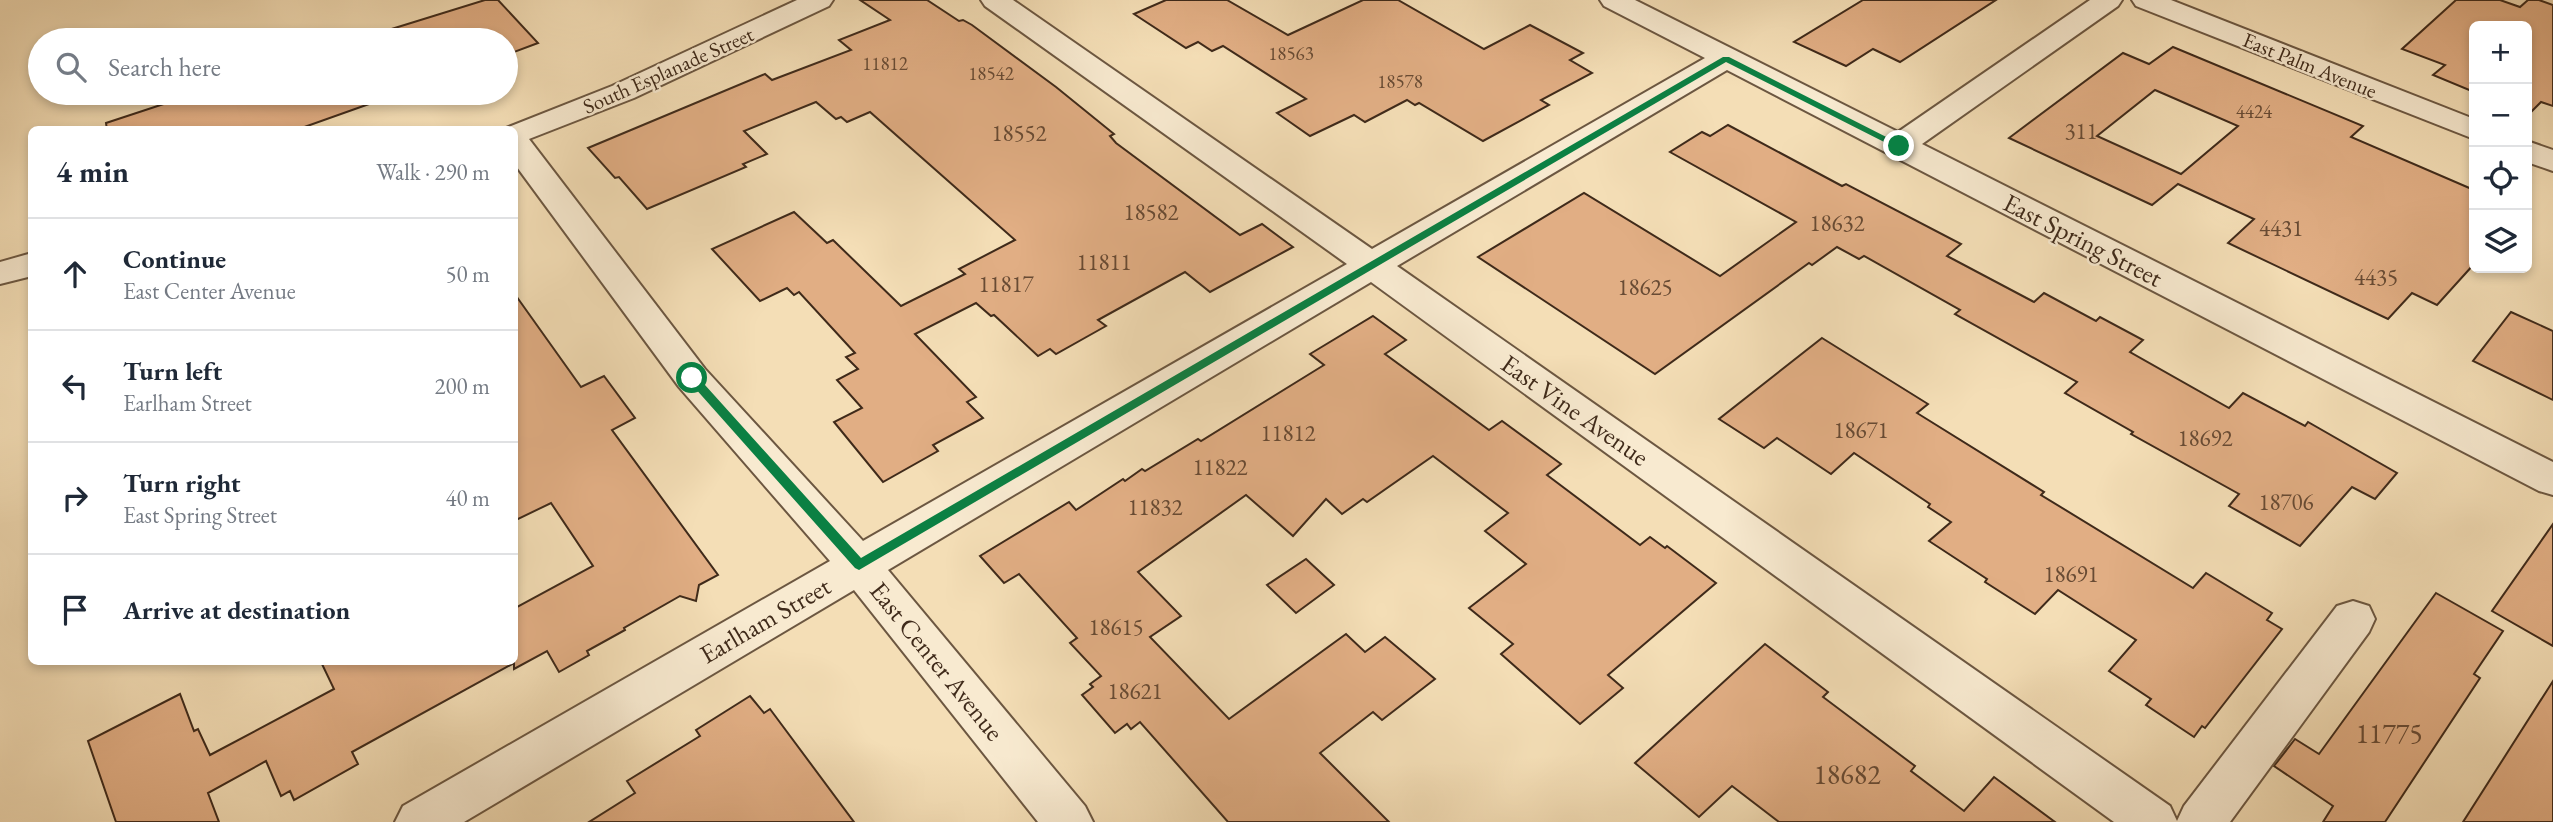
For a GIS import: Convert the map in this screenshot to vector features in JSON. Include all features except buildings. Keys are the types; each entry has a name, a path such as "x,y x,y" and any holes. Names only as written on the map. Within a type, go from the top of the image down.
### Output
{"street":[{"name":"South Esplanade Street","path":"518,132 623,92 819,0"},
{"name":"East Vine Avenue","path":"995,0 2153,822"},
{"name":"East Spring Street","path":"1614,0 2553,480"},
{"path":"1899,146 2108,0"},
{"name":"East Palm Avenue","path":"2146,0 2469,128"},
{"name":"Earlham Street","path":"420,822 1726,58"},
{"name":"East Center Avenue","path":"518,146 692,378 859,565 1068,822"},
{"path":"2532,153 2553,161"},
{"path":"0,273 28,265"},
{"path":"2201,822 2353,619"}],"route":[{"path":"692,378 859,565 1726,58 1899,146"}]}
